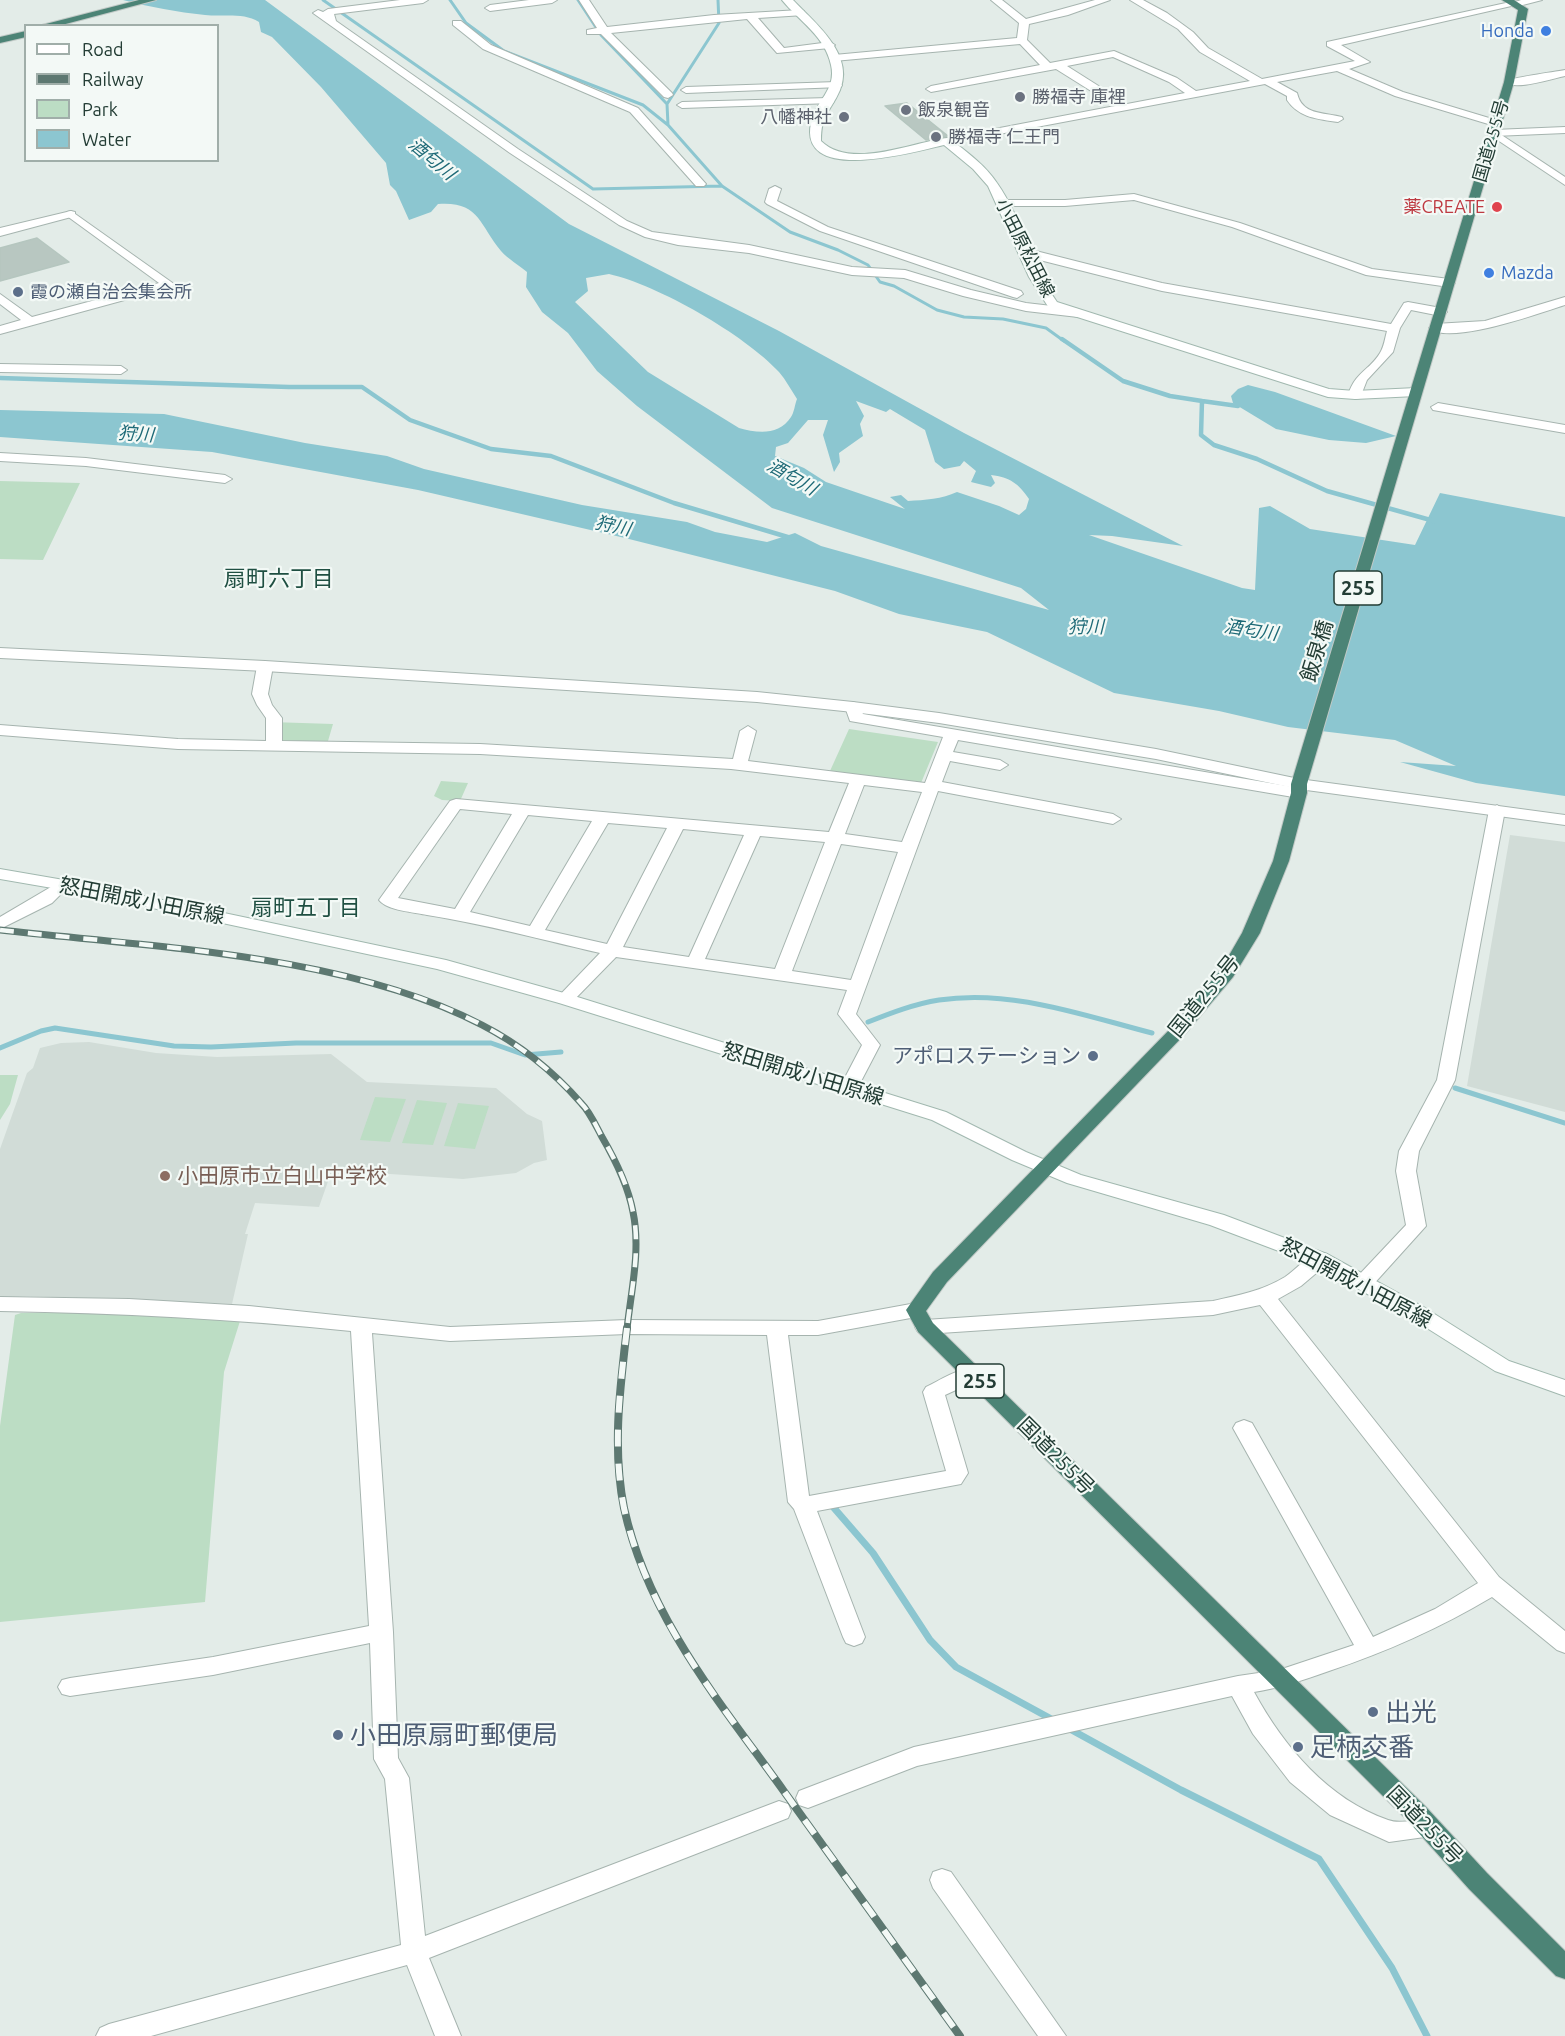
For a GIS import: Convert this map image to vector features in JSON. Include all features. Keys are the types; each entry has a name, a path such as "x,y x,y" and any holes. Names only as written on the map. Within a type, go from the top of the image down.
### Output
{"highway":[{"path":"52,24 155,1"},
{"path":"69,24 155,1"},
{"name":"国道255号","path":"1416,392 1509,82 1523,15 1523,9 1511,2"},
{"path":"0,38 24,32"},
{"name":"飯泉橋","path":"1299,789 1416,392"},
{"name":"国道255号","path":"1299,789 1281,861 1251,933 1227,973 1179,1030 940,1277 921,1318 973,1374 1430,1828 1478,1881 1565,1968"}],"street":[{"path":"332,17 345,10 423,0"},
{"path":"490,8 552,0"},
{"path":"571,0 586,24 614,57"},
{"path":"584,0 604,31 642,72 668,95"},
{"path":"787,0 830,45 834,58 837,85 816,123 814,132 817,146 824,153 835,157 856,158 1365,62 1331,44 1511,2 1537,0"},
{"path":"996,0 1024,22"},
{"path":"1072,0 1084,7"},
{"path":"1024,22 1105,0"},
{"path":"1135,0 1159,11 1198,42 1204,50 1263,82 1293,95 1292,100 1295,106 1307,113 1338,120"},
{"path":"318,13 332,17 514,151 623,223 650,235 678,241 749,249 863,273 905,274 967,293 1026,307 1078,313"},
{"path":"586,24 604,31 714,18 800,13"},
{"path":"751,17 781,51 830,45"},
{"path":"1022,41 1024,22"},
{"path":"457,23 488,47 634,110 700,184"},
{"path":"834,58 1022,41 1052,66 1124,106"},
{"path":"931,89 1114,54 1173,80 1194,94"},
{"path":"1338,68 1399,94 1494,128 1565,182"},
{"path":"630,74 642,72"},
{"path":"1509,82 1521,82 1565,73"},
{"path":"686,90 837,85"},
{"path":"682,105 829,100"},
{"path":"1494,128 1565,130"},
{"name":"小田原松田線","path":"946,141 978,167 1003,203 1024,252 1053,305 1328,393 1355,395 1416,392"},
{"path":"775,189 771,201 824,229 1034,300 1049,300"},
{"path":"1003,203 1065,203 1134,197 1236,225 1370,272 1449,283"},
{"path":"0,232 71,214 168,284 0,330"},
{"path":"1024,252 1162,287 1394,328"},
{"path":"0,298 29,321"},
{"path":"1435,328 1455,330 1479,327 1565,301"},
{"path":"1355,395 1358,382 1364,374 1386,354 1394,328 1408,306 1441,312"},
{"path":"0,368 121,370"},
{"path":"1438,407 1565,429"},
{"path":"0,457 86,462 225,479"},
{"path":"0,653 265,666 757,697 950,720 1156,754 1299,789"},
{"path":"265,666 258,687 262,705 274,718 274,746"},
{"path":"852,707 856,718 1299,789 1497,810 1565,820"},
{"path":"0,730 178,744 480,749 739,765 931,787 1113,819"},
{"path":"739,765 748,731"},
{"path":"848,1089 872,1045 847,1014 952,734"},
{"path":"945,755 1000,765"},
{"path":"781,976 858,780"},
{"path":"856,986 612,951 388,900 456,804 835,838 909,848"},
{"path":"1364,1282 1416,1226 1406,1171 1409,1151 1446,1080 1497,810"},
{"path":"460,915 522,811"},
{"path":"535,932 603,817"},
{"path":"565,999 612,951 677,824"},
{"path":"695,963 754,831"},
{"name":"怒田開成小田原線","path":"0,874 87,889 440,964 565,999 939,1116 1044,1167 1074,1179 1217,1220 1320,1259 1364,1282 1502,1366 1565,1388"},
{"path":"0,924 46,899 61,886"},
{"path":"0,1304 141,1307 249,1313 450,1334 627,1327 818,1328 921,1318 1213,1308 1265,1297 1294,1281 1320,1259"},
{"path":"1265,1297 1492,1585 1565,1644"},
{"path":"361,1324 381,1632 386,1760 397,1779 414,1952 448,2036"},
{"path":"777,1329 799,1503 805,1505 954,1478 957,1473 933,1392 973,1374"},
{"path":"1244,1428 1368,1649"},
{"path":"805,1505 806,1516 854,1637"},
{"path":"808,1798 914,1757 1238,1685 1279,1679 1368,1649 1443,1615 1492,1585"},
{"path":"70,1687 213,1666 381,1632"},
{"path":"1238,1685 1261,1727 1299,1775 1339,1808 1389,1832 1430,1828"},
{"path":"109,2036 414,1952 779,1811"},
{"path":"942,1880 1053,2036"}],"shaded area":[{"path":"1510,835 1565,842 1565,1112 1467,1086"},
{"name":"小田原市立白山中学校","path":"89,1042 156,1053 217,1057 331,1054 367,1082 496,1088 527,1114 542,1121 547,1160 534,1163 516,1173 463,1179 332,1170 319,1207 255,1203 245,1234 248,1234 232,1304 0,1297 0,1149 27,1073 33,1068 40,1048 61,1043"}],"green space":[{"path":"0,481 80,483 43,560 0,559"},
{"path":"271,722 333,724 328,741 275,743"},
{"path":"849,729 938,742 921,783 830,771"},
{"path":"441,781 468,783 460,801 442,800 434,796"},
{"path":"0,1075 18,1075 10,1104 0,1120"},
{"path":"375,1097 406,1099 390,1142 360,1140"},
{"path":"417,1100 447,1103 433,1145 402,1143"},
{"path":"458,1103 489,1106 475,1149 444,1146"},
{"path":"21,1313 135,1313 240,1321 224,1372 205,1602 0,1622 0,1426 15,1315"}],"water":[{"path":"123,0 265,0 569,224 779,331 964,433 1183,546 1089,535 1242,588 1255,590 1259,508 1270,506 1310,529 1415,545 1440,493 1565,517 1565,796 1476,783 1400,762 1456,766 1395,740 1288,727 1219,711 1114,693 987,632 899,614 835,591 625,538 418,490 212,452 0,437 0,410 164,414 305,443 387,456 424,469 582,505 687,522 715,532 767,542 795,533 821,546 1049,610 1021,588 772,508 637,406 597,371 568,333 542,312 526,287 527,272 501,251 477,216 470,210 452,204 438,204 431,212 409,220 396,191 390,185 386,163 321,87 272,37 261,32 259,22 240,16 195,14","holes":["609,274 651,289 700,313 764,358 782,375 797,399 792,415 786,423 767,432 739,428 648,372 575,302 588,291 586,278","856,401 886,412 890,409 925,430 935,462 944,469 960,466 964,461 976,471 971,482 991,487 995,483 991,475 1004,477 1013,482 1029,499 1026,509 1019,515 957,492 939,498 908,501 901,495 890,497 905,509 826,482 804,468 775,456 776,447 788,443 808,420 828,420 823,435 834,472 840,462 839,453 863,436 860,424 864,416"]},
{"path":"1248,385 1275,392 1396,436 1366,443 1329,440 1276,429 1233,403 1231,396 1238,389"}],"building":[{"path":"907,103 948,136 926,140 885,106"},
{"path":"37,238 69,262 0,281 0,248"}],"waterway":[{"path":"323,0 593,189 722,186"},
{"path":"450,0 466,23 504,51 643,105 668,125"},
{"path":"578,0 601,35 667,104"},
{"path":"667,104 719,23 718,0"},
{"path":"667,104 668,125"},
{"path":"668,125 722,186"},
{"path":"722,186 790,232 838,250 868,265 880,282 894,286 937,310 964,317 1003,319 1046,328 1064,341"},
{"path":"1062,339 1123,381 1170,396 1202,401"},
{"path":"0,378 289,387 362,387 410,420 491,449 551,456 674,503 791,538"},
{"path":"1202,401 1238,406"},
{"path":"1202,401 1201,435 1214,445 1257,459 1327,491 1434,521"},
{"path":"868,1022 903,1009 939,1000 993,998 1046,1006 1152,1033"},
{"path":"0,1048 41,1031 55,1028 174,1046 211,1047 296,1043 491,1043 525,1055 561,1052"},
{"path":"1455,1088 1565,1123"},
{"path":"834,1508 873,1553 930,1640 956,1667 1055,1721"},
{"path":"1068,1728 1181,1790 1319,1859 1392,1968 1427,2036"}],"railway":[{"path":"0,930 183,949 310,968 371,983 428,1001 482,1025 509,1041 547,1069 584,1107 593,1119 621,1173 631,1202 636,1241 627,1329"},
{"path":"627,1328 618,1418 620,1486 635,1548 650,1586 668,1622 711,1690 960,2036"}],"place":[{"name":"Honda","path":"1546,31"},
{"name":"勝福寺 庫裡","path":"1020,97"},
{"name":"飯泉観音","path":"906,110"},
{"name":"八幡神社","path":"844,117"},
{"name":"勝福寺 仁王門","path":"936,137"},
{"name":"薬CREATE","path":"1497,207"},
{"name":"Mazda","path":"1489,273"},
{"name":"霞の瀬自治会集会所","path":"18,292"},
{"name":"アポロステーション","path":"1093,1056"},
{"name":"小田原市立白山中学校","path":"165,1176"},
{"name":"出光","path":"1373,1712"},
{"name":"小田原扇町郵便局","path":"338,1735"},
{"name":"足柄交番","path":"1298,1747"}],"district":[{"name":"扇町六丁目","path":"279,579"},
{"name":"扇町五丁目","path":"306,908"}],"water label":[{"name":"酒匂川","path":"432,159"},
{"name":"狩川","path":"136,434"},
{"name":"酒匂川","path":"792,477"},
{"name":"狩川","path":"613,526"},
{"name":"狩川","path":"1086,627"},
{"name":"酒匂川","path":"1251,630"}]}
